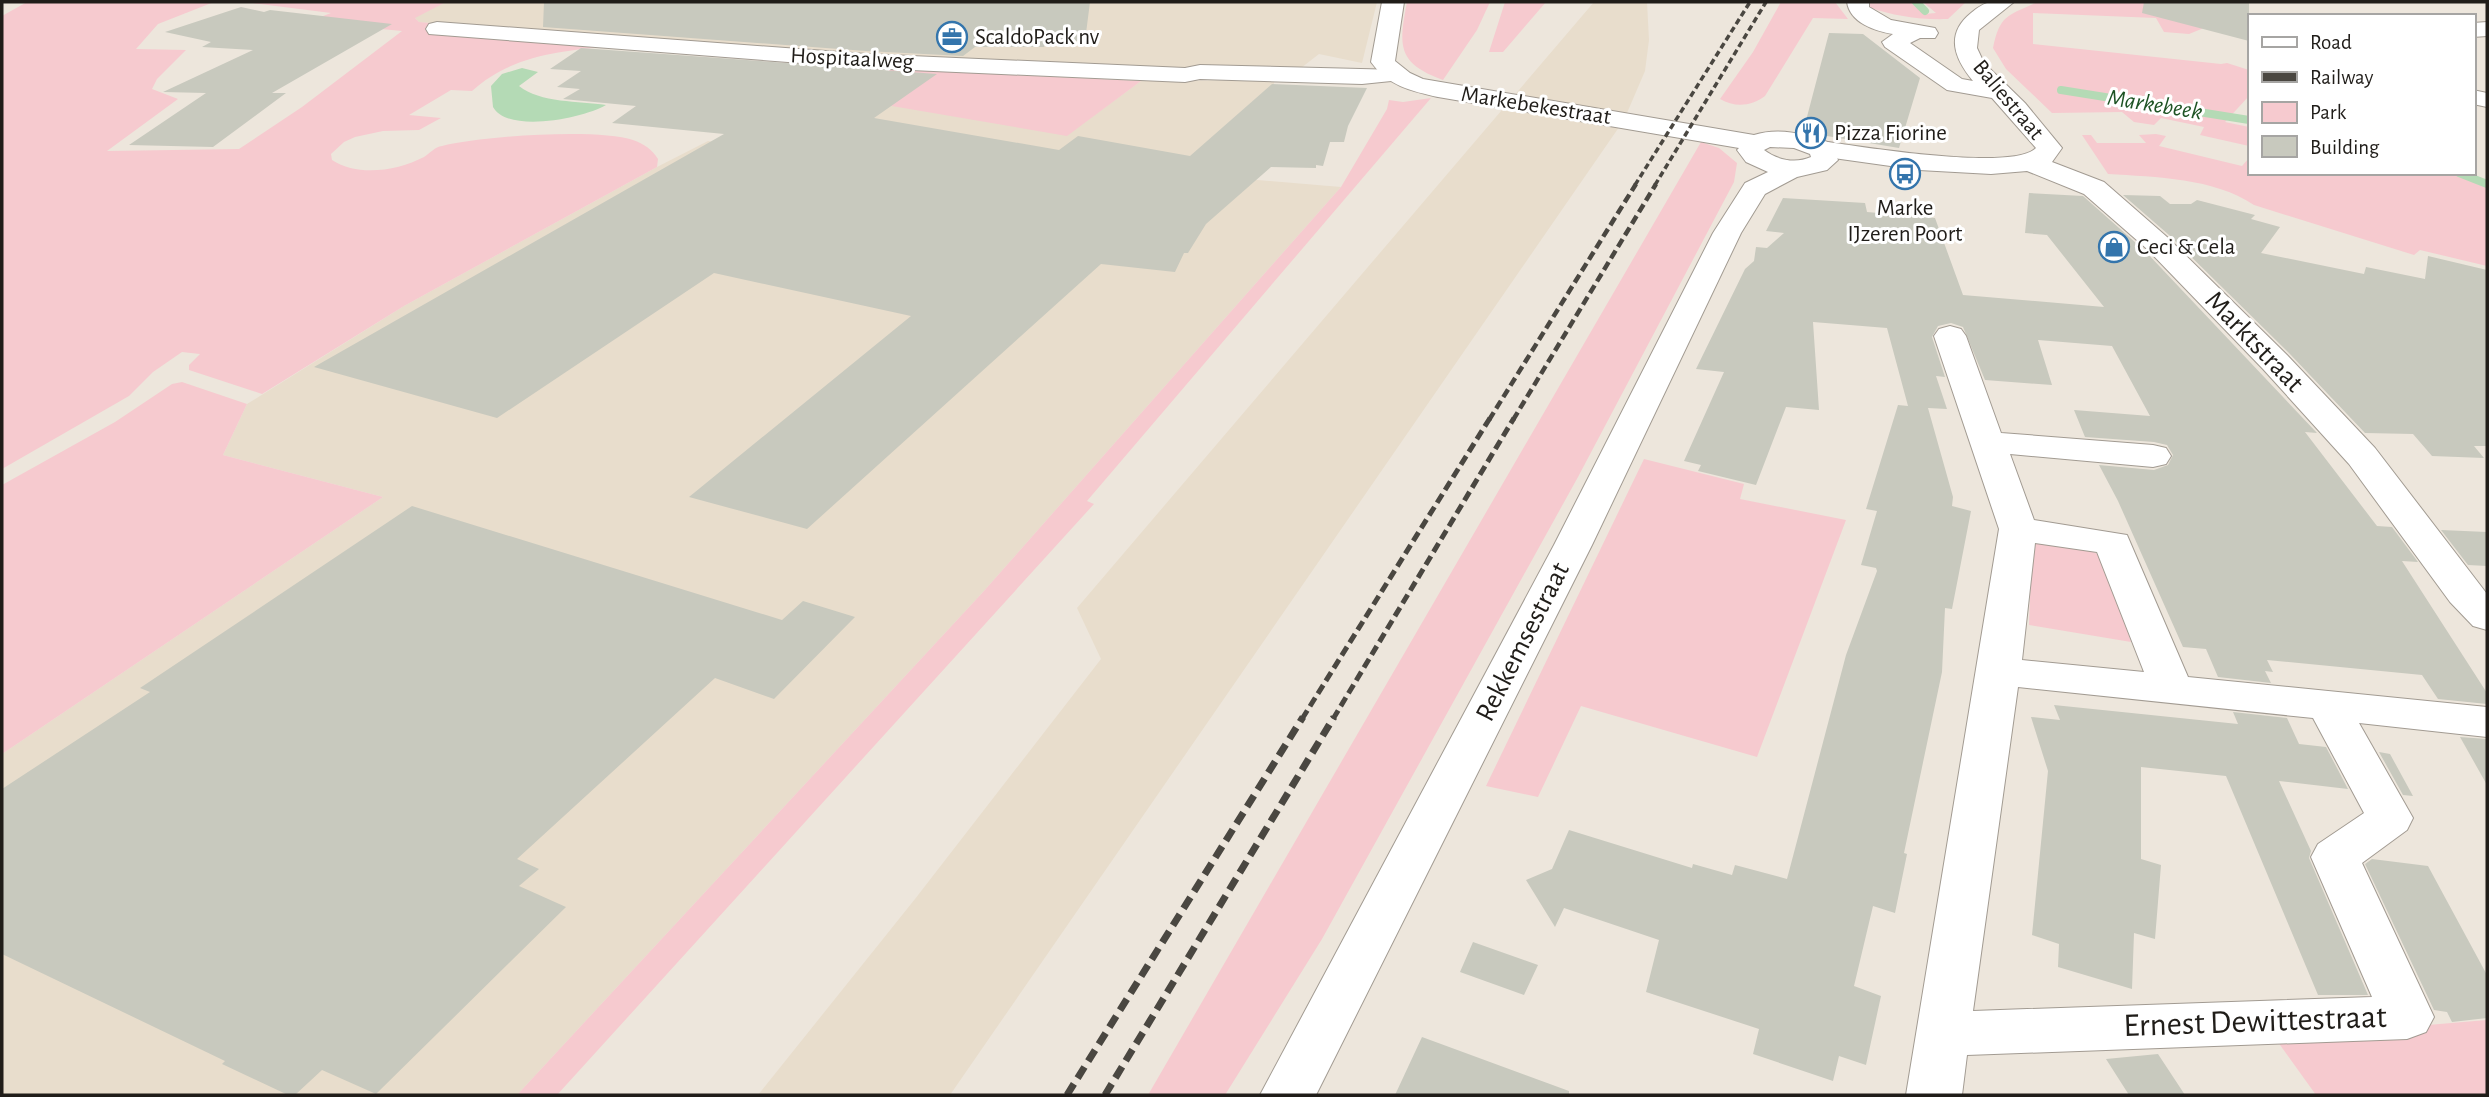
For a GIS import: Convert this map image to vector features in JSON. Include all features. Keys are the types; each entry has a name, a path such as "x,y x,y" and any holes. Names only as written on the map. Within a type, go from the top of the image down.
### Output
{"street":[{"path":"1393,2 1383,62 1393,75"},
{"path":"1858,2 1858,10 1875,22 1916,32 1964,37"},
{"name":"Baliestraat","path":"2003,2 1971,25 1964,37 1975,68 2010,102 2049,148 2043,157 2030,163"},
{"name":"Hospitaalweg","path":"437,29 894,62 1185,75 1200,72 1362,77 1393,75"},
{"path":"1916,32 1894,42 1955,85 1977,91 1997,92"},
{"name":"Markebekestraat","path":"1393,75 1438,90 1766,165"},
{"path":"1781,139 1811,144 1823,155 1813,166 1766,165 1781,139"},
{"name":"Marktstraat","path":"1823,155 1858,163 1919,162 1991,166 2030,163 2094,188 2157,243 2275,362 2362,456 2444,566 2487,617"},
{"name":"Rekkemsestraat","path":"1288,1095 1573,545 1700,285 1766,165"},
{"path":"1934,1095 2018,529 1950,336"},
{"path":"1987,442 2153,456"},
{"path":"2018,529 2112,543 2173,691"},
{"path":"1999,671 2487,722"},
{"name":"Ernest Dewittestraat","path":"1944,1034 2407,1017 2335,857 2390,818 2328,706"}],"shaded area":[{"path":"446,2 1377,2 1362,63 1319,54 1301,68 1186,72 981,65 419,22 414,17"},
{"path":"1594,2 1647,2 1649,40 1645,71 1624,120 950,1095 758,1095 915,899 1101,659 1077,608"},
{"path":"522,68 538,72 519,86 528,92 560,100 606,105 581,115 547,121 514,120 501,115 493,107 491,86 502,74"},
{"path":"1275,80 1246,179 1341,187 983,592 517,1095 2,1095 2,754 383,497 223,455 247,404 404,306 657,167 708,141 764,151 835,94 1067,135 1141,81"}],"green space":[{"path":"27,2 214,2 158,24 136,49 186,50 157,79 152,89 178,99 107,151 239,149 302,107 402,31 319,23 318,18 331,13 245,2 446,2 415,18 419,22 585,36 612,46 538,57 504,69 472,91 451,90 409,115 441,118 419,130 383,131 355,137 344,142 331,154 332,160 354,169 390,169 413,162 439,147 460,142 539,135 594,134 616,136 641,143 656,155 657,167 404,306 262,394 189,370 189,365 200,354 182,352 153,372 129,396 2,469 2,16"},
{"path":"1407,2 1490,2 1477,30 1443,80 1416,67 1404,51 1402,41"},
{"path":"1505,2 1546,2 1503,52 1489,52"},
{"path":"1781,2 1835,2 1848,19 1813,18 1765,96 1749,104 1737,105 1720,99 1753,52"},
{"path":"1865,2 1911,2 1924,14 1936,13 1923,2 1966,2 1948,19 1937,19 1887,13 1867,7"},
{"path":"2037,2 2243,2 2214,16 2216,23 2189,34 2164,32 2156,18 2033,13 2033,44 2227,63 2248,70 2248,97 2225,122 2248,127 2248,146 2200,135 2204,127 2161,118 2154,125 2134,122 2122,112 2052,113 2006,69 1993,48 2002,22"},
{"path":"890,69 1141,81 1067,136 886,105 880,77"},
{"path":"1431,98 1087,501 1094,504 557,1095 517,1095 983,592 1341,187 1387,109 1389,100 1403,102"},
{"path":"2082,135 2091,135 2097,143 2146,143 2139,135 2166,136 2159,146 2242,166 2248,159 2248,175 2458,175 2487,186 2487,266 2420,250 2414,255 2254,205 2221,189 2203,184 2108,174"},
{"path":"1701,142 1719,148 1737,163 1734,182 1578,477 1322,939 1225,1095 1148,1095"},
{"path":"182,382 247,404 223,455 383,497 2,754 2,485 115,422 172,384"},
{"path":"1644,459 1744,484 1740,499 1846,520 1757,757 1581,706 1538,797 1486,786"},
{"path":"2040,541 2086,548 2103,557 2131,642 2029,625 2032,543"},
{"path":"2487,1020 2487,1095 2316,1095 2275,1038"}],"building":[{"path":"544,2 1090,2 1085,41 1047,41 1044,47 975,47 963,56 543,27"},
{"path":"2144,2 2249,2 2248,41 2142,13"},
{"path":"241,7 264,12 270,10 392,24 272,93 286,93 213,147 129,145 206,93 163,92 253,50 202,47 211,42 165,32"},
{"path":"1829,33 1863,34 1920,78 1899,148 1803,132"},
{"path":"581,48 937,74 874,118 1059,150 1078,136 1190,156 1272,84 1367,88 1348,126 1344,142 1330,142 1323,166 1271,167 1206,224 1188,253 1184,253 1175,272 1101,264 807,529 689,497 911,316 714,273 497,418 314,367 724,134 612,123 636,106 563,99 580,89 557,87 581,71 550,69"},
{"path":"2029,193 2083,196 2145,251 2317,433 2305,432 2377,526 2392,527 2418,562 2402,561 2487,693 2487,704 2438,699 2422,675 2267,660 2273,672 2265,671 2271,683 2218,677 2206,649 2183,647 2118,501 2099,465 2154,470 2168,465 2173,455 2167,445 2154,442 2085,437 2074,410 2150,416 2112,346 2038,340 2052,385 1985,380 1963,327 1951,323 1938,326 1932,337 1945,377 1936,376 1947,409 1928,408 1953,497 1952,506 1971,511 1952,609 1945,608 1942,672 1904,853 1907,854 1895,913 1873,906 1854,986 1881,996 1866,1065 1839,1056 1833,1081 1753,1054 1759,1029 1646,992 1659,940 1564,908 1555,927 1526,880 1552,869 1569,830 1692,868 1693,864 1732,875 1735,865 1787,879 1846,655 1877,571 1876,568 1861,565 1877,511 1866,509 1898,405 1908,406 1887,328 1813,322 1819,410 1786,407 1756,485 1698,471 1701,465 1684,461 1724,372 1696,369 1745,269 1754,261 1756,247 1767,248 1784,233 1766,231 1783,198 1865,203 1867,212 1935,218 1963,295 2104,307 2047,235 2025,233"},
{"path":"2123,195 2160,196 2170,204 2191,204 2197,200 2255,215 2251,219 2280,227 2261,253 2364,274 2366,267 2425,279 2428,256 2487,270 2487,446 2474,446 2484,458 2432,456 2413,434 2365,433 2289,353 2169,235"},
{"path":"412,506 782,620 803,601 855,617 774,699 715,678 517,859 539,869 519,886 566,907 376,1094 322,1070 295,1095 288,1095 222,1064 225,1061 2,954 2,789 150,692 140,688"},
{"path":"2441,530 2487,532 2487,566 2468,565"},
{"path":"2054,705 2238,724 2233,712 2287,718 2299,744 2326,747 2348,789 2279,781 2311,851 2309,858 2368,995 2318,995 2226,776 2141,767 2141,859 2161,865 2155,939 2134,933 2132,989 2058,967 2059,944 2032,935 2048,771 2031,717 2060,720"},
{"path":"2460,737 2487,739 2487,785"},
{"path":"2379,752 2390,754 2413,796 2403,795"},
{"path":"2372,859 2428,866 2487,975 2487,1018 2452,1022 2447,1012 2434,1010 2365,864"},
{"path":"1473,942 1538,965 1524,995 1460,972"},
{"path":"1422,1037 1569,1091 1569,1095 1395,1095"},
{"path":"2158,1054 2185,1095 2129,1095 2106,1059"}],"waterway":[{"name":"Markebeek","path":"1916,2 1925,11"},
{"name":"Markebeek","path":"2061,90 2248,120"},
{"name":"Markebeek","path":"2464,175 2487,184"}],"railway":[{"path":"1635,185 1750,2"},
{"path":"1655,185 1766,2"},
{"path":"1489,420 1636,184"},
{"path":"1513,420 1656,184"},
{"path":"1302,719 1490,418"},
{"path":"1333,719 1514,418"},
{"path":"1067,1095 1303,717"},
{"path":"1105,1095 1334,717"}],"place":[{"name":"ScaldoPack nv","path":"952,37"},
{"name":"Pizza Fiorine","path":"1811,133"},
{"name":"Marke IJzeren Poort","path":"1905,174"},
{"name":"Ceci & Cela","path":"2114,247"}]}
